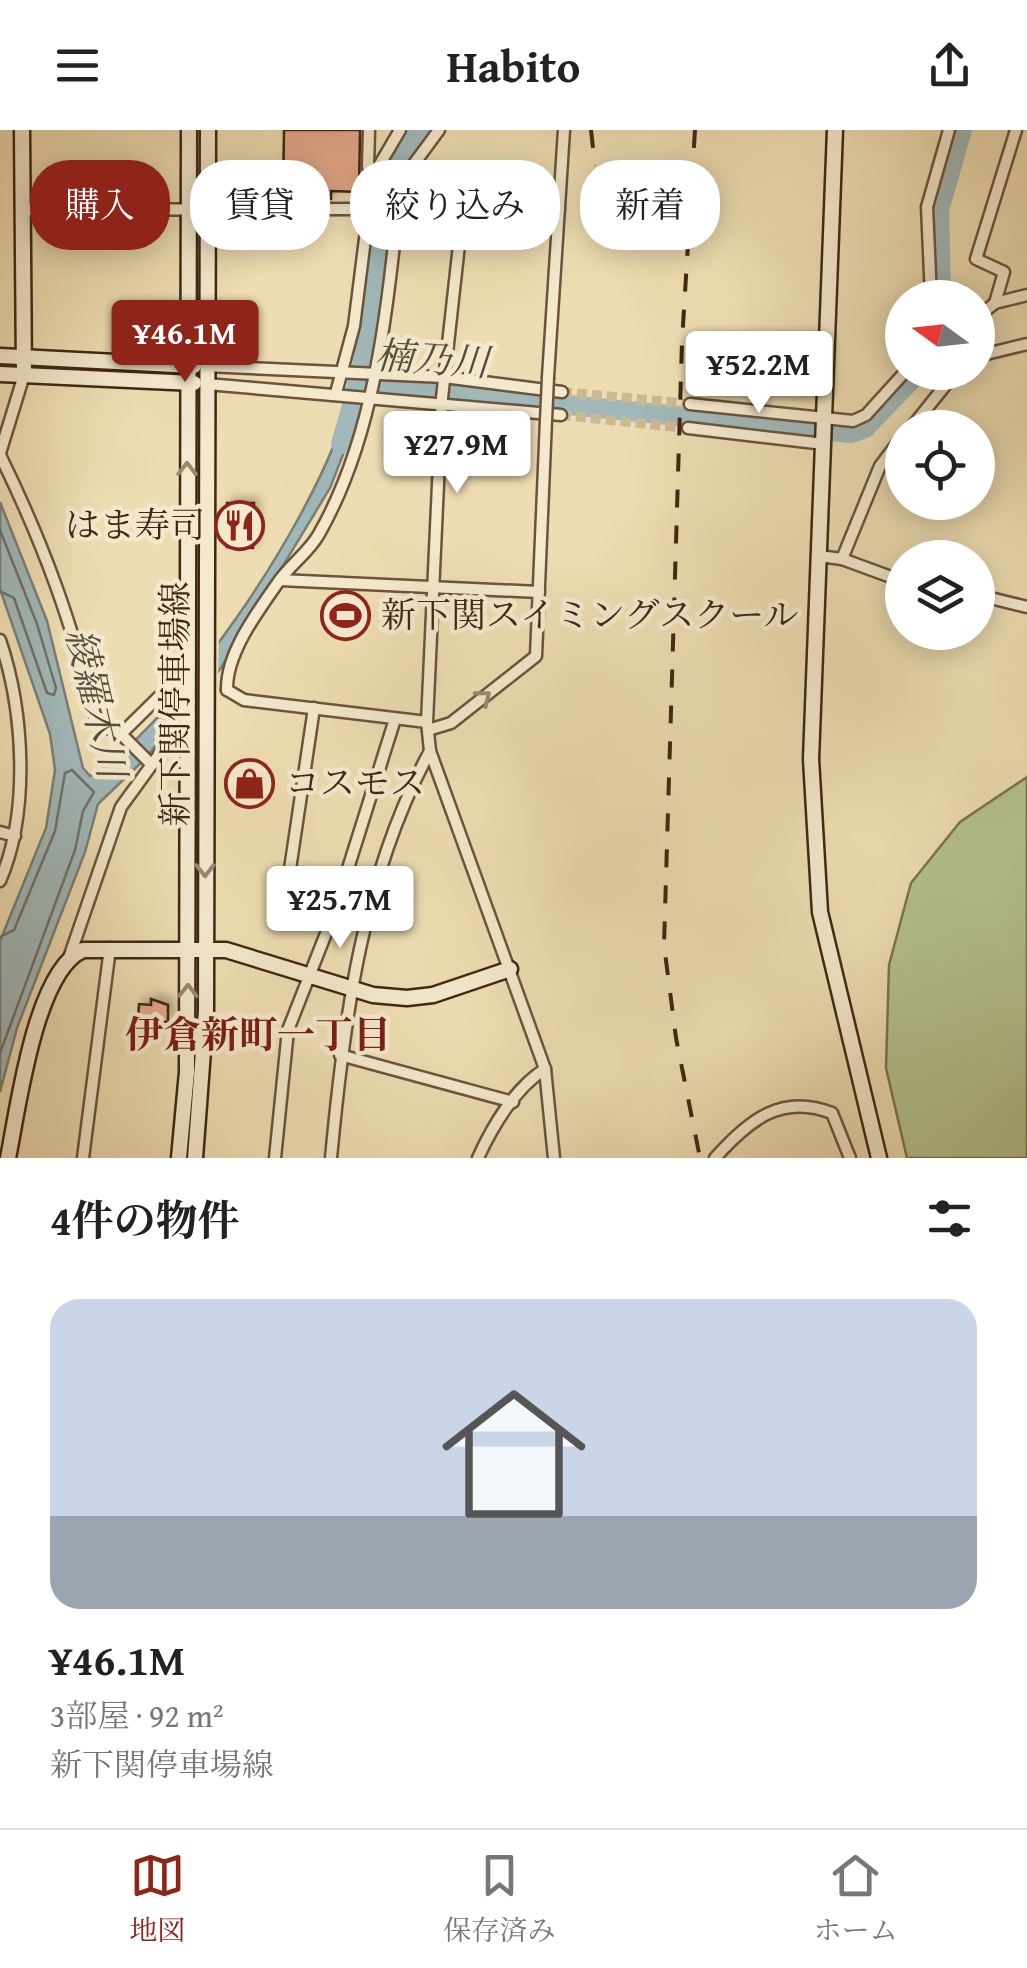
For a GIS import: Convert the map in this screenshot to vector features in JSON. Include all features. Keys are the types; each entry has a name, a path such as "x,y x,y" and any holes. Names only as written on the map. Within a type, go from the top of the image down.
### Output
{"street":[{"path":"22,130 24,375 0,454 33,523 70,617 97,723 123,737 149,763"},
{"name":"新下関停車場線","path":"179,1158 187,1072 189,130"},
{"name":"新下関停車場線","path":"208,130 208,160"},
{"path":"368,130 368,160"},
{"path":"382,160 400,130"},
{"path":"417,160 439,130"},
{"path":"560,194 564,130"},
{"path":"835,130 810,759 813,851 820,912 879,1158"},
{"path":"929,280 927,208 949,130"},
{"path":"995,303 1004,272 976,259 1016,130"},
{"path":"23,210 189,208"},
{"name":"新下関停車場線","path":"196,1158 204,1074 206,949 207,250"},
{"path":"338,394 354,326 363,250"},
{"path":"204,706 227,690 232,658 280,580 317,538 343,484 372,375 392,250"},
{"path":"458,250 442,400 432,588 430,752 545,1070 554,1158"},
{"path":"227,690 244,700 428,726 452,723 536,656 556,250"},
{"path":"995,303 1027,295"},
{"path":"995,352 1027,344"},
{"path":"0,356 343,372 562,392"},
{"path":"0,374 368,394 561,414"},
{"path":"690,404 853,421 866,415 888,390"},
{"path":"925,410 941,390"},
{"path":"688,428 824,444"},
{"path":"842,559 885,459"},
{"path":"818,556 842,559 885,575"},
{"path":"280,580 539,592"},
{"path":"995,599 1027,608"},
{"path":"0,640 17,736 16,836 0,882"},
{"path":"123,737 187,670"},
{"path":"314,708 286,896 334,913"},
{"path":"275,1158 282,1059 309,973 334,913 395,719"},
{"path":"8,1158 34,1040 56,978 70,955 121,807 169,740 186,739"},
{"path":"331,1158 340,1054 351,989 390,842 430,752"},
{"path":"0,832 16,836"},
{"path":"70,955 110,948 206,949 254,955 351,989 407,998 433,995 510,969"},
{"path":"84,1158 110,948"},
{"path":"340,1054 513,1102"},
{"path":"478,1158 490,1131 545,1070"},
{"path":"716,1158 747,1122 806,1103 832,1113 850,1158"}],"green space":[{"path":"1027,777 1027,1158 907,1158 886,1068 889,965 911,883 960,822"}],"water":[{"path":"343,420 355,424 330,488 221,668 141,763 98,804 85,852 17,1028 0,1092 0,941 46,828 55,770 50,734 0,589 0,502 47,621 83,768 90,776 130,745 167,707 240,613 303,511"}],"pier":[{"path":"219,634 218,679 172,732 172,692"}],"building":[{"path":"284,130 360,130 360,160 350,160 350,192 331,191 330,199 330,160 284,160"},
{"name":"はま寿司","path":"227,503 254,503 253,548 227,547"},
{"path":"151,999 168,1005 168,1022 138,1021 139,1004 151,1005"}],"waterway":[{"path":"341,444 367,344 387,200 406,152 421,130"},
{"name":"楠乃川","path":"941,280 939,210 962,130"},
{"name":"楠乃川","path":"357,384 851,433 865,428 902,390"}],"tunnel":[{"path":"562,392 690,404"},
{"path":"561,415 688,428"}],"railway":[{"path":"591,130 594,160"},
{"path":"695,130 682,342 664,945 676,1038 700,1158"}],"place":[{"name":"はま寿司","path":"240,525"},
{"name":"新下関スイミングスクール","path":"346,615"},
{"name":"コスモス","path":"250,783"}],"district":[{"name":"伊倉新町一丁目","path":"258,1035"}],"water label":[{"name":"綾羅木川","path":"96,703"}]}
